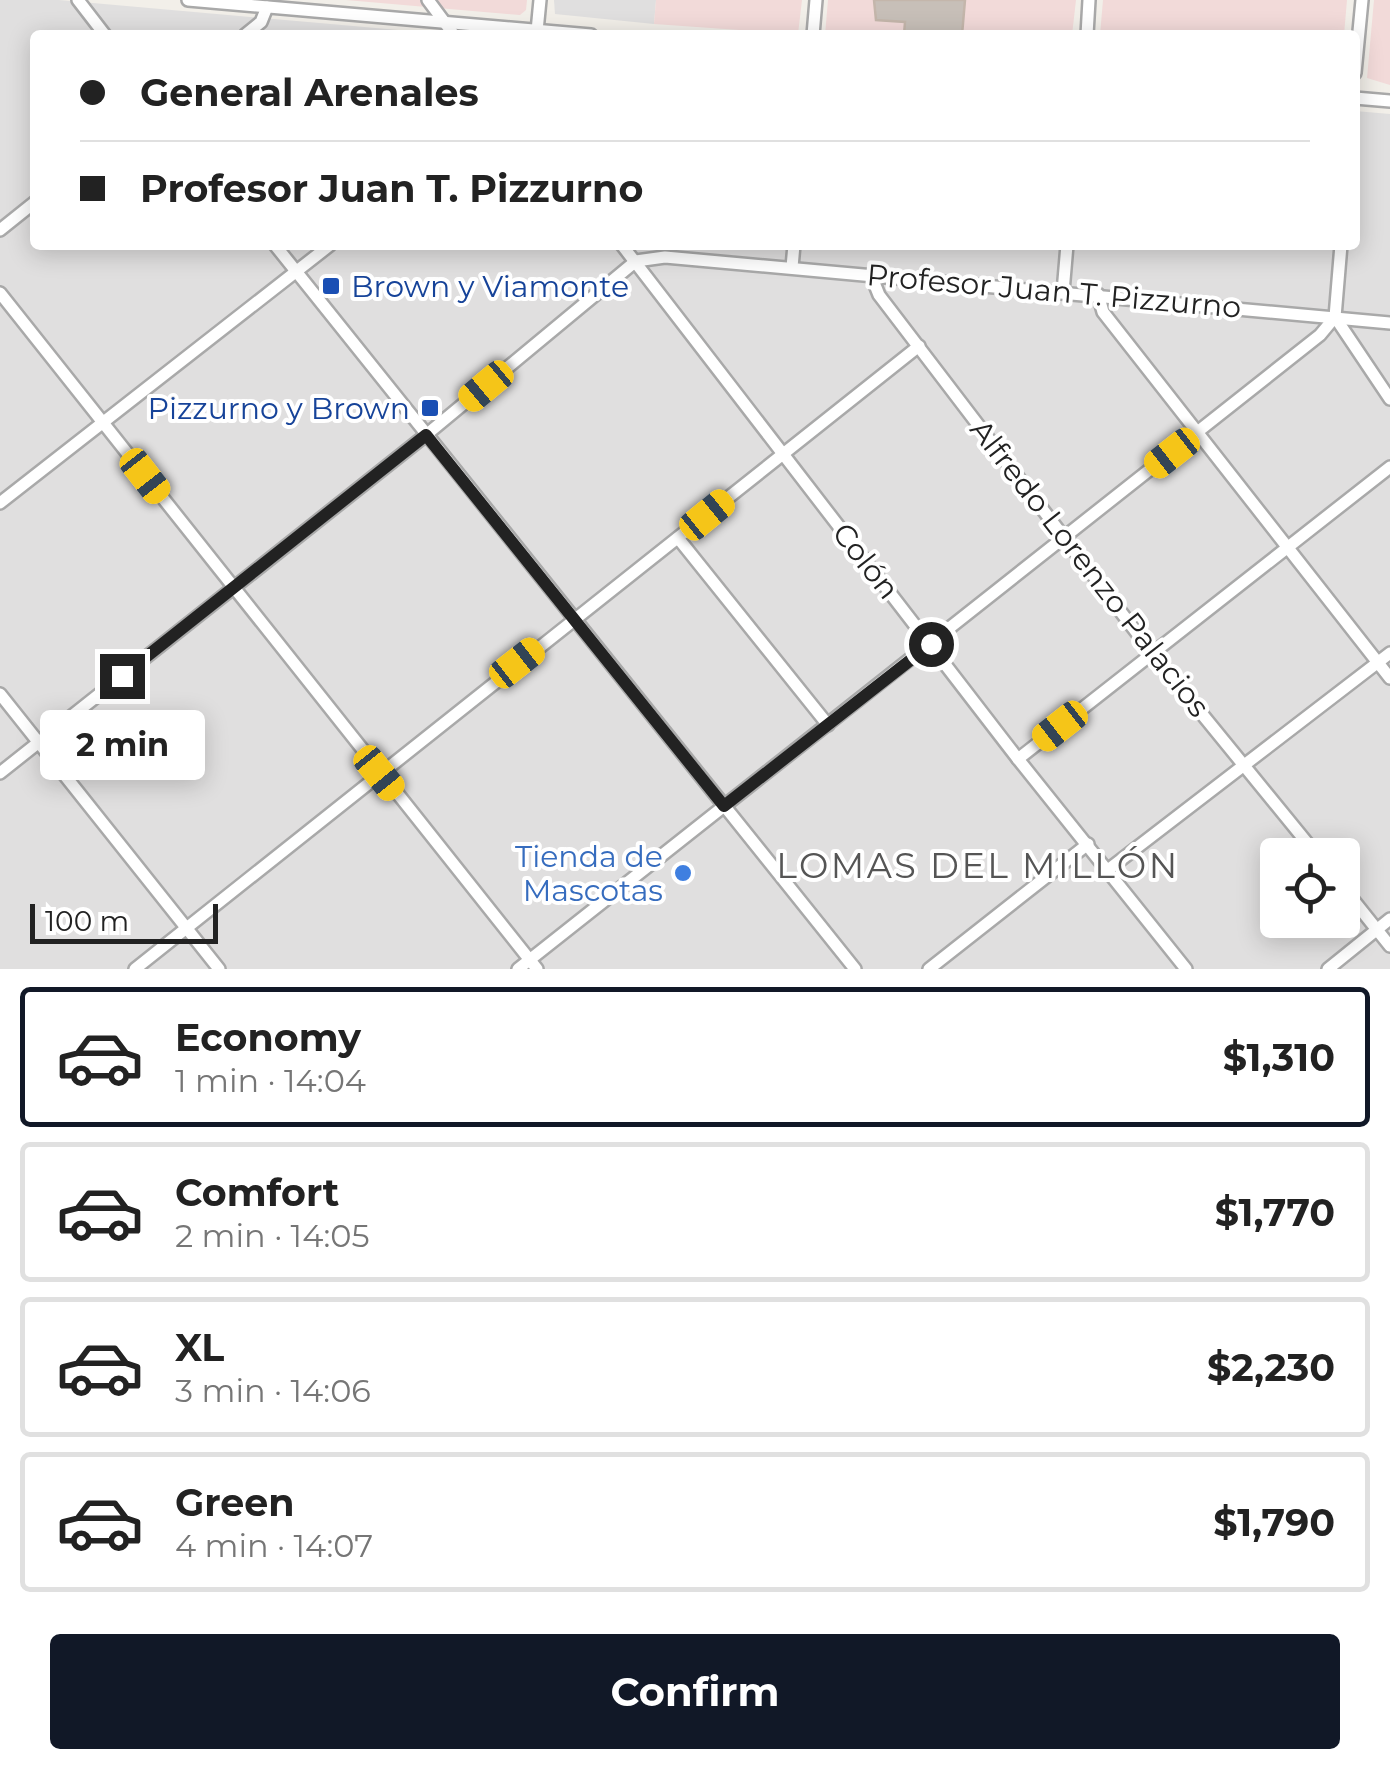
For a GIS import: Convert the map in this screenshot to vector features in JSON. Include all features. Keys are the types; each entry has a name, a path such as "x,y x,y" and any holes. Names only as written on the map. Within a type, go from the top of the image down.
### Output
{"street":[{"path":"78,0 102,30"},
{"path":"188,0 450,30"},
{"path":"428,0 450,30"},
{"path":"537,30 540,0"},
{"path":"813,30 816,0"},
{"path":"1087,30 1090,0"},
{"path":"1359,30 1362,0"},
{"path":"252,30 262,22 267,7"},
{"path":"1360,99 1390,102"},
{"path":"0,230 30,206"},
{"path":"279,250 855,969"},
{"path":"0,503 324,250"},
{"name":"Colón","path":"626,250 1018,759 1186,969"},
{"path":"792,267 794,250"},
{"path":"1063,292 1067,250"},
{"path":"518,969 533,964 724,806 1320,335 1334,317 1341,250"},
{"name":"Profesor Juan T. Pizzurno","path":"636,261 665,256 1390,323"},
{"path":"0,773 426,435 636,261"},
{"name":"Alfredo Lorenzo Palacios","path":"871,275 879,295 1153,654 1303,838"},
{"path":"0,292 533,964"},
{"path":"1098,294 1102,312 1199,432 1287,552 1390,678"},
{"path":"1334,317 1390,399"},
{"path":"135,969 919,346"},
{"path":"1018,759 1287,552 1390,467"},
{"path":"678,538 828,725"},
{"path":"1109,869 1390,653"},
{"path":"0,694 219,969"},
{"path":"928,969 1088,844"},
{"path":"1360,909 1390,946"},
{"path":"1328,969 1390,919"}],"shaded area":[{"path":"0,0 59,0 398,30 30,30 30,250 1360,250 1360,111 1390,114 1390,969 0,969"},
{"path":"346,0 527,0 526,10 520,15"},
{"path":"554,0 656,0 654,24 555,14"},
{"path":"656,0 802,0 798,30 654,24"},
{"path":"828,0 1076,0 1073,30 825,30"},
{"path":"1103,0 1347,0 1344,30 1100,30"},
{"path":"1374,0 1390,0 1390,85 1367,78"}],"building":[{"path":"874,0 965,0 962,30 904,30 905,22 876,20"}],"place":[{"name":"Brown y Viamonte","path":"331,286"},
{"name":"Pizzurno y Brown","path":"430,408"},
{"name":"Tienda de Mascotas","path":"683,873"}],"district":[{"name":"LOMAS DEL MILLÓN","path":"978,865"}],"route":[{"path":"122,676 426,435 724,806 931,644"}]}
